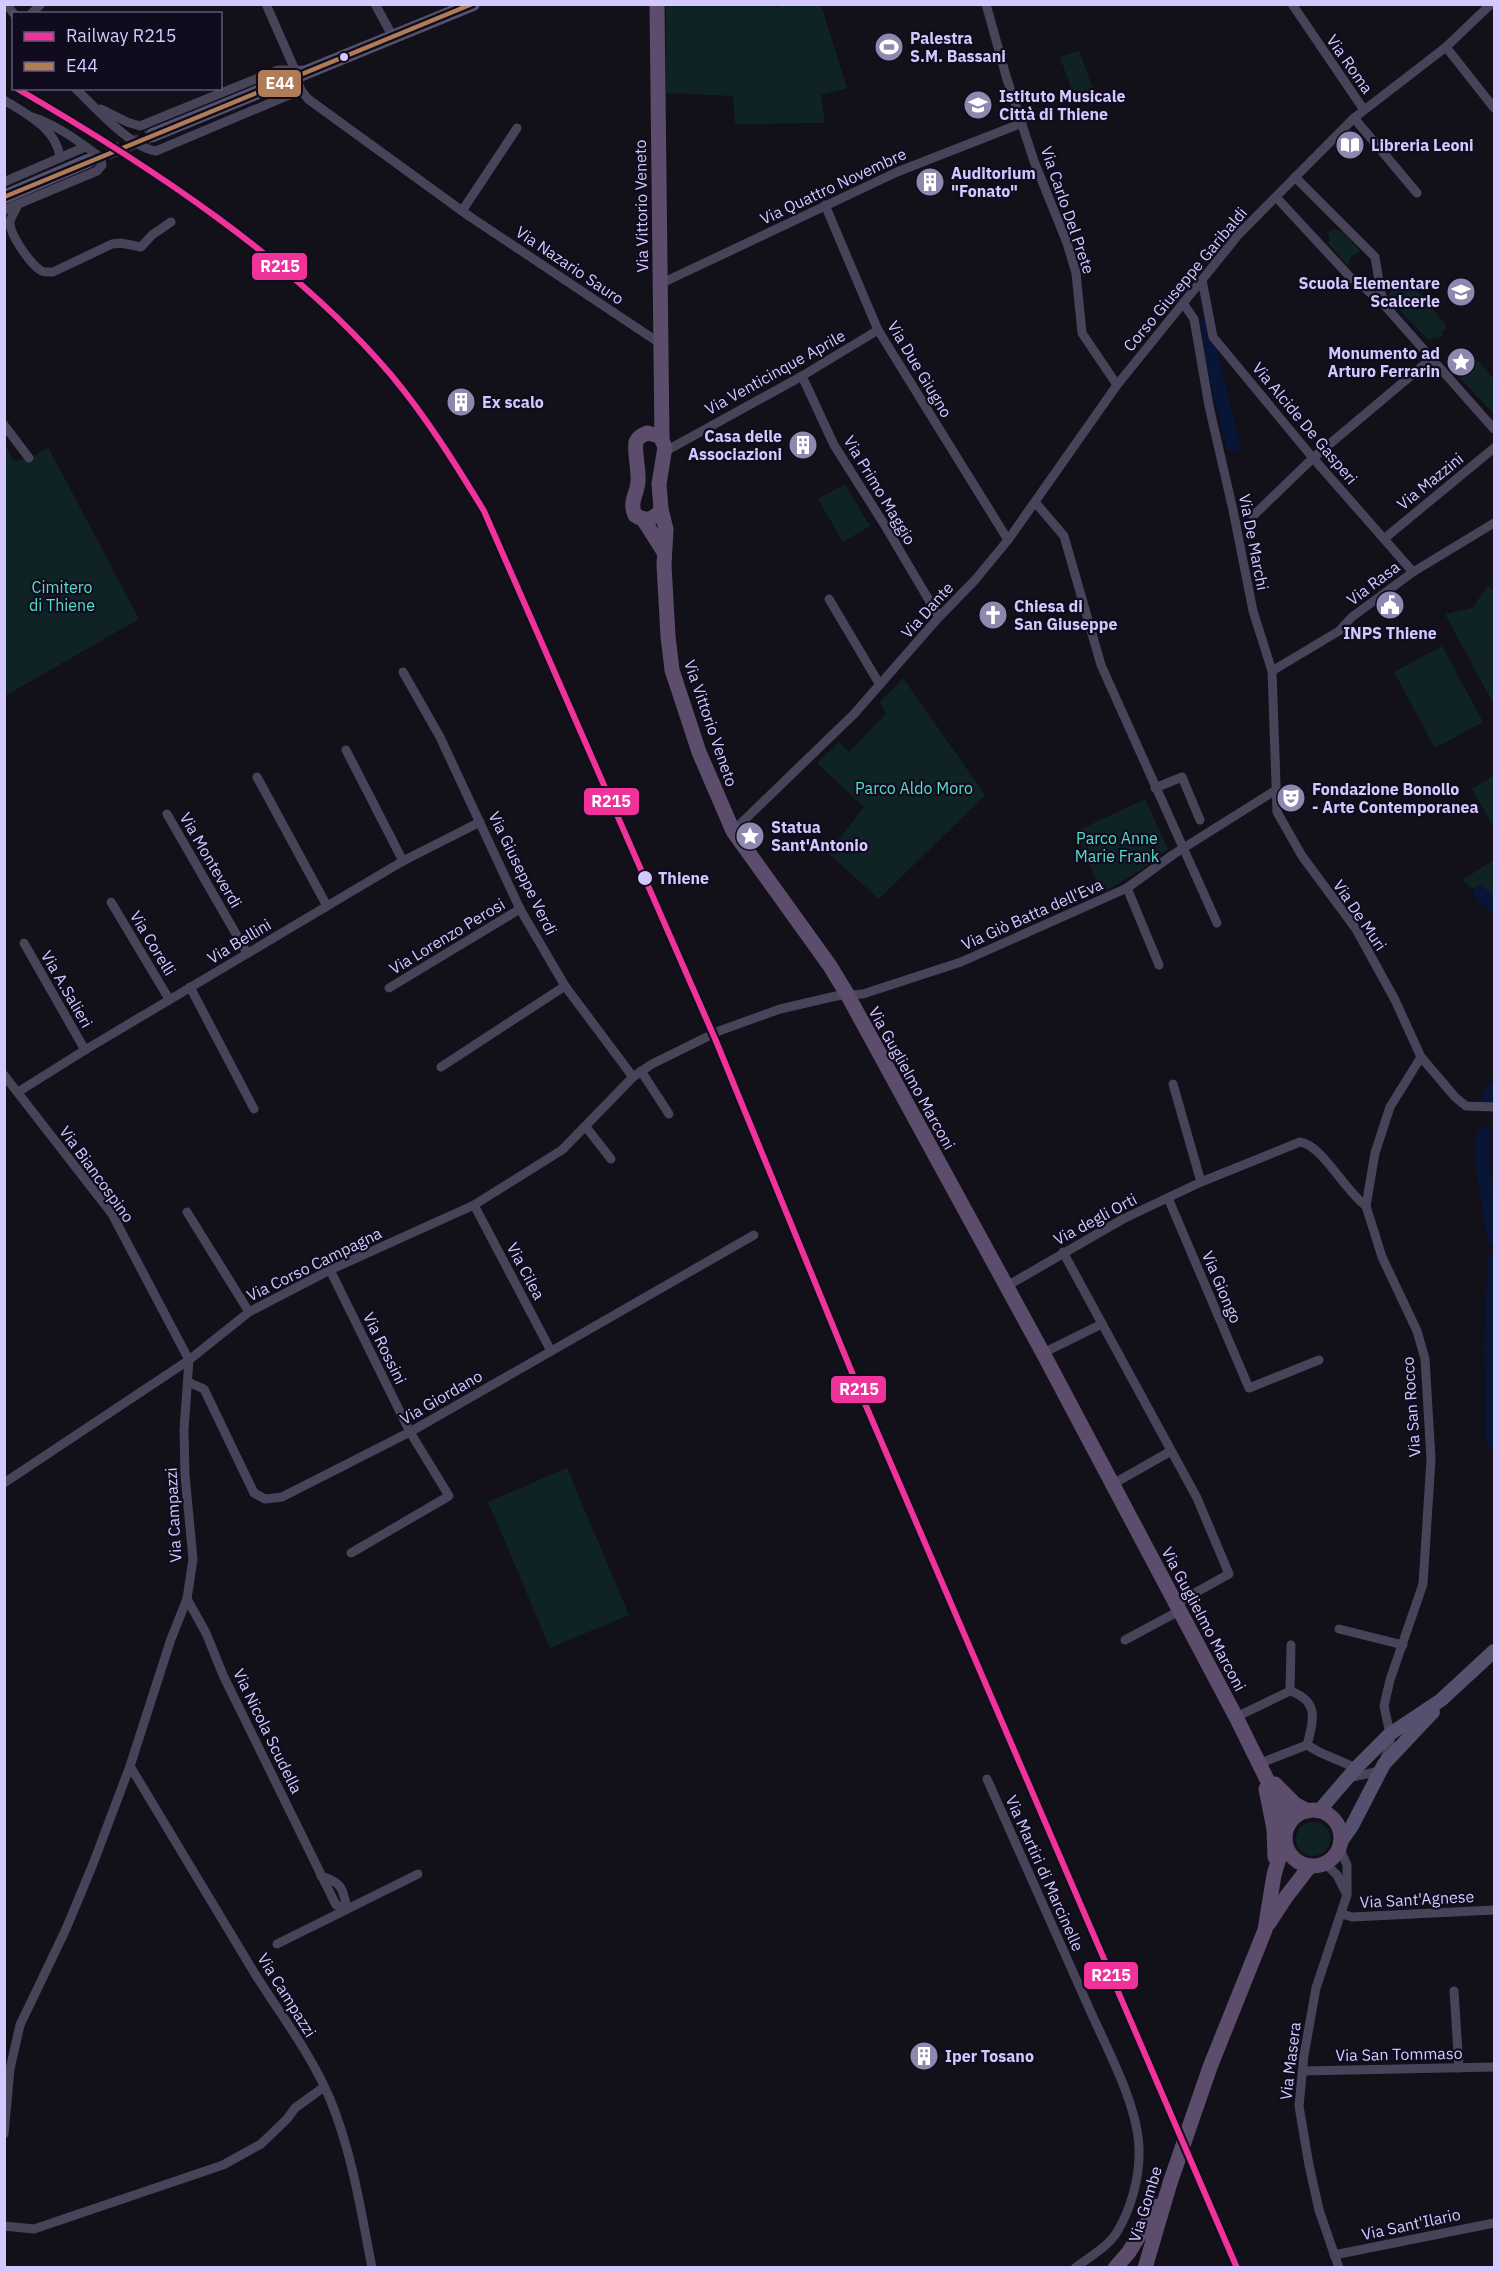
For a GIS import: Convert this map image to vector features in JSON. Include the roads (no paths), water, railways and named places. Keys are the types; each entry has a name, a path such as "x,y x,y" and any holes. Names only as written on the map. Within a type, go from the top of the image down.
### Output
{"main road":[{"path":"153,135 298,79 311,70 472,4"},
{"name":"Via Vittorio Veneto","path":"657,4 663,443 658,484 666,529 664,552 668,636 672,670 699,752 733,831"},
{"path":"4,197 88,161"},
{"name":"Via Vittorio Veneto","path":"661,406 636,444 638,485 632,504 636,514 643,519 664,552"},
{"path":"642,435 651,432 663,443"},
{"path":"643,519 653,518 661,509"},
{"name":"Via Guglielmo Marconi","path":"733,831 830,966 847,994 1043,1353 1236,1717 1287,1831 1286,1848 1300,1863 1317,1864"},
{"path":"1287,1831 1299,1814 1314,1811 1390,1734 1441,1700 1494,1651"},
{"path":"1339,1845 1352,1826 1382,1767 1430,1716 1441,1700"},
{"name":"Via Guglielmo Marconi","path":"1181,2151 1216,2051 1265,1930 1286,1897 1317,1864 1333,1857 1339,1845 1340,1833 1336,1823 1329,1816 1296,1805 1260,1768"},
{"name":"Via Guglielmo Marconi","path":"1260,1768 1274,1829 1274,1875"},
{"name":"Via Guglielmo Marconi","path":"1265,1930 1274,1875 1287,1831"},
{"name":"Via Gombe","path":"1145,2268 1181,2151"},
{"path":"1115,2268 1129,2252 1170,2183"}],"street":[{"path":"266,4 298,79"},
{"path":"375,4 393,37"},
{"name":"Via Carlo Del Prete","path":"986,4 1022,123 1076,273 1082,333 1117,385"},
{"name":"Via Roma","path":"1293,4 1364,110"},
{"name":"Corso Giuseppe Garibaldi","path":"1117,385 1239,234 1353,118 1446,47 1491,4"},
{"path":"1446,47 1494,108"},
{"path":"78,90 101,109 132,125 140,126 278,70 298,79"},
{"path":"78,90 105,118 137,144 146,150 160,150 298,79"},
{"name":"Via Nazario Sauro","path":"298,79 308,99 462,211 661,344"},
{"path":"4,100 85,147 101,158 102,165 97,171 4,210"},
{"path":"32,117 53,137 60,158"},
{"path":"1353,118 1417,194"},
{"name":"Via Quattro Novembre","path":"660,284 825,205 926,160 1022,123"},
{"path":"137,144 136,132 140,126"},
{"path":"462,211 517,128"},
{"path":"4,182 85,147"},
{"path":"1295,177 1375,257 1381,293 1386,307"},
{"path":"1276,197 1351,278 1386,307 1494,429"},
{"path":"18,204 10,219 10,228 25,253 40,271 45,273 53,272 112,244 121,243 141,247 152,235 171,222"},
{"name":"Via Due Giugno","path":"825,205 878,330 1008,540"},
{"path":"1359,283 1374,276 1377,268"},
{"name":"Via Alcide De Gasperi","path":"1202,280 1213,337 1313,458 1413,572"},
{"name":"Via De Marchi","path":"1183,303 1194,319 1209,406 1253,611 1272,670 1276,790"},
{"name":"Via Venticinque Aprile","path":"663,443 686,438 802,376 878,330"},
{"path":"1253,516 1313,458 1432,358"},
{"name":"Via Primo Maggio","path":"802,376 834,445 939,617"},
{"name":"Via Dante","path":"733,831 854,714 939,617 975,580 1008,540 1117,385"},
{"path":"4,426 30,458"},
{"name":"Via Mazzini","path":"1385,538 1494,448"},
{"path":"1035,502 1064,536 1101,665 1217,923"},
{"name":"Via Rasa","path":"1272,670 1339,631 1352,617 1413,572 1494,522"},
{"path":"829,600 880,686"},
{"name":"Via Giuseppe Verdi","path":"403,672 440,737 473,803 520,909 565,986 637,1074"},
{"path":"346,750 404,861"},
{"path":"257,777 327,906"},
{"path":"1155,788 1182,777 1200,820"},
{"name":"Via Giò Batta dell'Eva","path":"847,994 863,994 961,962 1127,888 1182,849 1276,790"},
{"name":"Via De Muri","path":"1276,790 1278,812 1297,847 1356,929 1395,1000 1421,1058 1455,1097 1466,1106 1494,1107"},
{"name":"Via Monteverdi","path":"167,814 247,953"},
{"name":"Via Bellini","path":"18,1092 169,999 404,861 480,822"},
{"path":"1127,888 1159,965"},
{"name":"Via Corelli","path":"111,902 169,999"},
{"name":"Via Lorenzo Perosi","path":"389,988 520,909"},
{"name":"Via A.Salieri","path":"24,943 85,1050"},
{"path":"441,1067 565,986"},
{"path":"190,987 254,1108"},
{"name":"Via Corso Campagna","path":"4,1483 189,1360 249,1312 330,1270 474,1205 562,1150 637,1074 718,1030 780,1009 847,994"},
{"name":"Via San Rocco","path":"1390,1734 1384,1706 1390,1680 1423,1584 1431,1459 1425,1359 1417,1331 1382,1257 1366,1206 1375,1153 1390,1107 1421,1058"},
{"path":"637,1074 669,1114"},
{"name":"Via Biancospino","path":"4,1075 112,1214 189,1360"},
{"path":"1173,1084 1201,1182"},
{"path":"586,1127 611,1160"},
{"name":"Via degli Orti","path":"1007,1287 1063,1252 1123,1219 1201,1182 1299,1142 1305,1143 1321,1155 1348,1190 1366,1206"},
{"name":"Via Giongo","path":"1168,1198 1249,1388 1319,1360"},
{"name":"Via Cilea","path":"474,1205 551,1351"},
{"path":"187,1212 249,1312"},
{"name":"Via Giordano","path":"188,1382 204,1389 254,1493 265,1499 282,1497 410,1432 754,1235"},
{"path":"1063,1252 1197,1498 1229,1574 1125,1640"},
{"name":"Via Rossini","path":"330,1270 410,1432 449,1496 351,1553"},
{"path":"1043,1353 1102,1324"},
{"name":"Via Campazzi","path":"4,2134 10,2069 20,2025 66,1929 93,1864 130,1766 171,1639 187,1599 193,1559 185,1475 184,1430 189,1360"},
{"path":"1113,1484 1171,1451"},
{"name":"Via Nicola Scudella","path":"187,1599 206,1633 223,1675 321,1876 335,1880 344,1892 346,1909"},
{"path":"1339,1629 1403,1645"},
{"path":"1290,1691 1291,1645"},
{"path":"1236,1717 1290,1691 1300,1694 1310,1702 1313,1713 1312,1728 1307,1745 1260,1768"},
{"path":"1307,1745 1352,1773 1382,1767 1390,1744 1390,1734"},
{"name":"Via Campazzi","path":"130,1766 297,2037 324,2087 352,2169 372,2268"},
{"name":"Via Martiri di Marcinelle","path":"987,1779 1116,2071 1137,2124 1139,2151 1136,2180 1130,2205 1117,2233 1105,2246 1075,2268"},
{"name":"Via Masera","path":"1339,1845 1347,1865 1347,1895 1316,1988 1304,2055 1299,2106 1319,2210 1339,2268"},
{"path":"1317,1864 1337,1875 1347,1895"},
{"path":"277,1944 418,1874"},
{"name":"Via Sant'Agnese","path":"1342,1914 1352,1917 1494,1910"},
{"path":"1454,1991 1459,2068"},
{"name":"Via San Tommaso","path":"1303,2071 1494,2067"},
{"path":"4,2226 34,2229 223,2165 261,2144 295,2108 324,2087"},
{"name":"Via Sant'Ilario","path":"1334,2256 1494,2223"}],"waterway":[{"path":"1208,322 1212,357 1233,445"},
{"path":"1480,893 1494,905"},
{"path":"1487,1100 1494,1089"},
{"path":"1484,1133 1484,1173 1494,1239"},
{"path":"1493,1443 1494,1260"}],"tunnel":[{"path":"88,161 153,135"}],"rail line":[{"name":"R215","path":"19,90 167,182 265,254 310,293 353,333 405,392 441,442 484,511 716,1041 860,1392 1237,2268"}],"place":[{"name":"Palestra S.M. Bassani","path":"889,47"},
{"name":"Istituto Musicale Città di Thiene","path":"978,105"},
{"name":"Libreria Leoni","path":"1350,145"},
{"name":"Auditorium \"Fonato\"","path":"930,182"},
{"name":"Scuola Elementare Scalcerle","path":"1461,292"},
{"name":"Monumento ad Arturo Ferrarin","path":"1461,362"},
{"name":"Ex scalo","path":"461,402"},
{"name":"Casa delle Associazioni","path":"803,445"},
{"name":"INPS Thiene","path":"1390,605"},
{"name":"Chiesa di San Giuseppe","path":"993,615"},
{"name":"Fondazione Bonollo - Arte Contemporanea","path":"1291,798"},
{"name":"Statua Sant'Antonio","path":"750,836"},
{"name":"Thiene","path":"645,878"},
{"name":"Iper Tosano","path":"924,2056"}],"park label":[{"name":"Cimitero di Thiene","path":"62,596"},
{"name":"Parco Aldo Moro","path":"914,788"},
{"name":"Parco Anne Marie Frank","path":"1117,847"}]}
